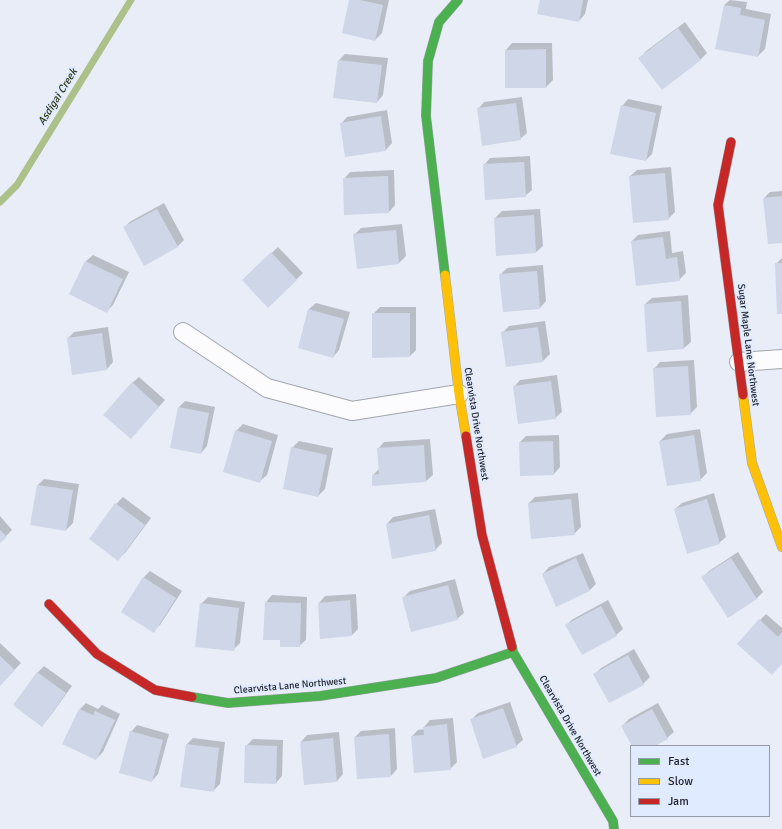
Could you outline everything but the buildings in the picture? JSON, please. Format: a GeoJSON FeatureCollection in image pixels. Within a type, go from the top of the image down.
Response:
{"type":"FeatureCollection","features":[{"type":"Feature","properties":{"kind":"street","name":"Clearvista Drive Northwest"},"geometry":{"type":"LineString","coordinates":[[458,0],[439,22],[428,61],[426,116],[459,394],[482,535],[513,652],[613,821],[614,829]]}},
{"type":"Feature","properties":{"kind":"street","name":"Sugar Maple Lane Northwest"},"geometry":{"type":"LineString","coordinates":[[731,142],[718,205],[740,362],[752,463],[782,547]]}},
{"type":"Feature","properties":{"kind":"street"},"geometry":{"type":"LineString","coordinates":[[183,332],[267,388],[352,412],[459,394]]}},
{"type":"Feature","properties":{"kind":"street"},"geometry":{"type":"LineString","coordinates":[[740,362],[782,359]]}},
{"type":"Feature","properties":{"kind":"street","name":"Clearvista Lane Northwest"},"geometry":{"type":"LineString","coordinates":[[49,604],[97,654],[155,690],[228,703],[320,696],[436,678],[513,652]]}},
{"type":"Feature","properties":{"kind":"waterway","name":"Asdigai Creek"},"geometry":{"type":"LineString","coordinates":[[0,202],[17,185],[131,0]]}},
{"type":"Feature","properties":{"kind":"traffic: fast"},"geometry":{"type":"LineString","coordinates":[[445,275],[426,116],[428,61],[439,22],[458,0]]}},
{"type":"Feature","properties":{"kind":"traffic: fast"},"geometry":{"type":"LineString","coordinates":[[512,647],[513,652],[613,821],[614,829]]}},
{"type":"Feature","properties":{"kind":"traffic: fast"},"geometry":{"type":"LineString","coordinates":[[192,697],[228,703],[320,696],[436,678],[513,652]]}},
{"type":"Feature","properties":{"kind":"traffic: slow"},"geometry":{"type":"LineString","coordinates":[[445,275],[459,394],[466,436]]}},
{"type":"Feature","properties":{"kind":"traffic: slow"},"geometry":{"type":"LineString","coordinates":[[743,395],[752,463],[782,547]]}},
{"type":"Feature","properties":{"kind":"traffic: jam"},"geometry":{"type":"LineString","coordinates":[[731,142],[718,205],[743,395]]}},
{"type":"Feature","properties":{"kind":"traffic: jam"},"geometry":{"type":"LineString","coordinates":[[466,436],[482,535],[512,647]]}},
{"type":"Feature","properties":{"kind":"traffic: jam"},"geometry":{"type":"LineString","coordinates":[[49,604],[97,654],[155,690],[192,697]]}}]}
